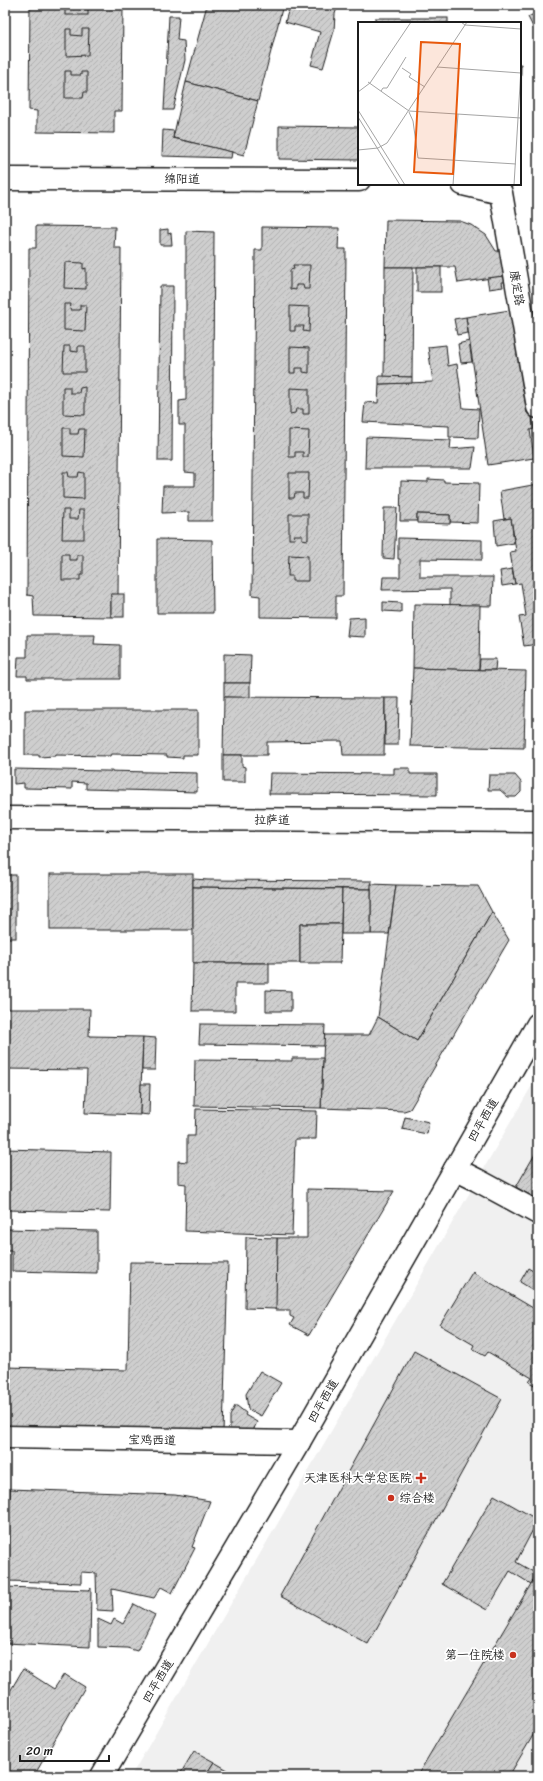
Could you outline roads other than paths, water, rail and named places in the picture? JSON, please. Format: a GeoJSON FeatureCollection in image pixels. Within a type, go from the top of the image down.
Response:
{"type":"FeatureCollection","features":[{"type":"Feature","properties":{"kind":"street","name":"绵阳道"},"geometry":{"type":"LineString","coordinates":[[5,179],[358,180]]}},
{"type":"Feature","properties":{"kind":"street","name":"康定路"},"geometry":{"type":"LineString","coordinates":[[467,185],[501,193],[538,407]]}},
{"type":"Feature","properties":{"kind":"street","name":"拉萨道"},"geometry":{"type":"LineString","coordinates":[[5,818],[538,821]]}},
{"type":"Feature","properties":{"kind":"street","name":"四平西道"},"geometry":{"type":"LineString","coordinates":[[102,1776],[299,1442],[538,1024]]}},
{"type":"Feature","properties":{"kind":"street"},"geometry":{"type":"LineString","coordinates":[[455,1169],[538,1213]]}},
{"type":"Feature","properties":{"kind":"street","name":"宝鸡西道"},"geometry":{"type":"LineString","coordinates":[[5,1437],[299,1442]]}},
{"type":"Feature","properties":{"kind":"place","name":"天津医科大学总医院"},"geometry":{"type":"Point","coordinates":[421,1478]}},
{"type":"Feature","properties":{"kind":"place","name":"综合楼"},"geometry":{"type":"Point","coordinates":[391,1498]}},
{"type":"Feature","properties":{"kind":"place","name":"第一住院楼"},"geometry":{"type":"Point","coordinates":[513,1655]}}]}
